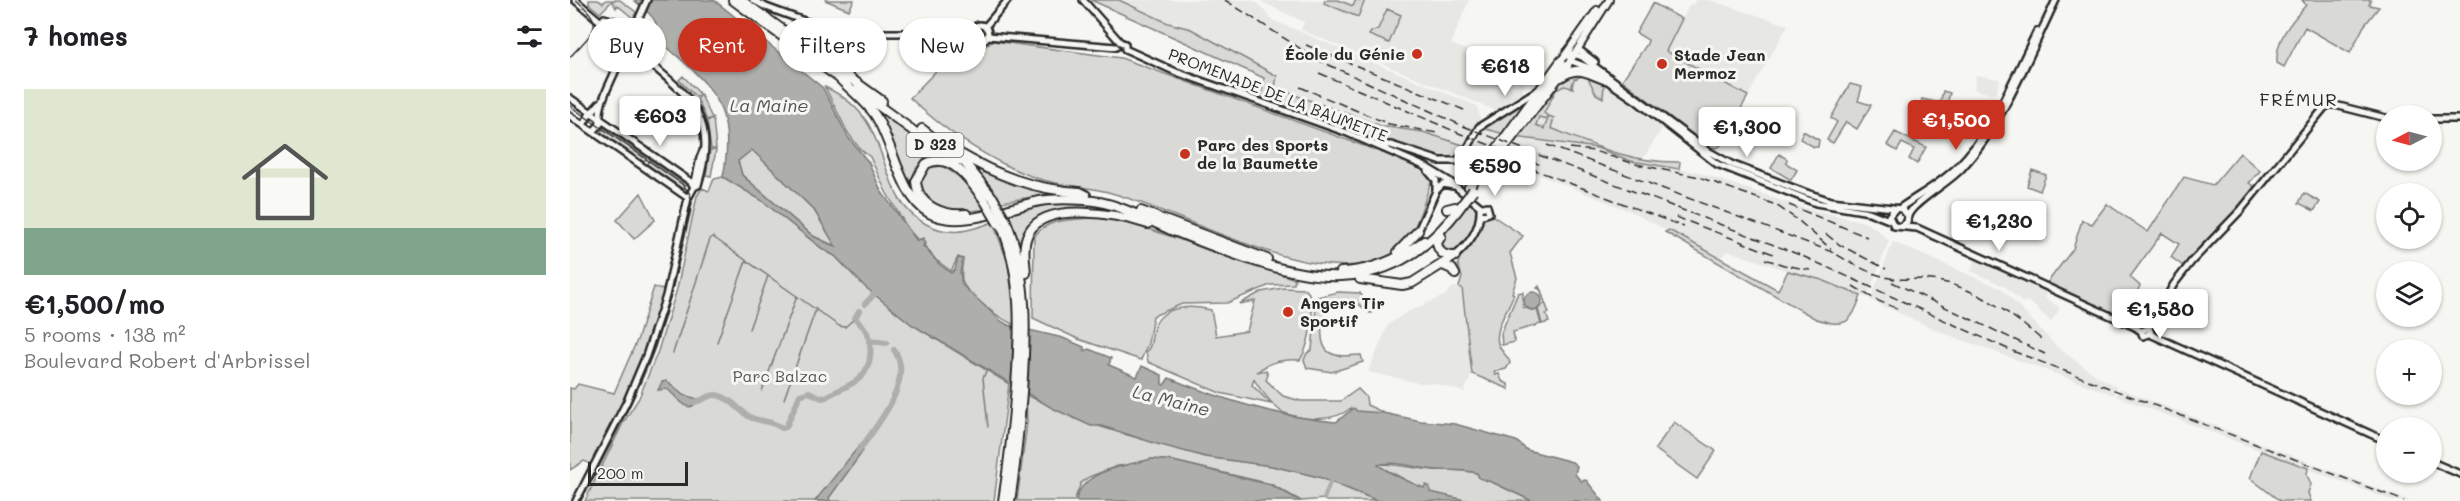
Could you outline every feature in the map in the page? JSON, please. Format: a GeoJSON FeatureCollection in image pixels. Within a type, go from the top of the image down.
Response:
{"type":"FeatureCollection","features":[{"type":"Feature","properties":{"kind":"highway"},"geometry":{"type":"LineString","coordinates":[[727,0],[747,12]]}},
{"type":"Feature","properties":{"kind":"highway","name":"D 323"},"geometry":{"type":"LineString","coordinates":[[733,0],[940,149],[967,173],[989,200]]}},
{"type":"Feature","properties":{"kind":"highway","name":"D 323"},"geometry":{"type":"LineString","coordinates":[[741,0],[756,4],[938,140],[965,163],[1001,222],[1022,272],[1017,407],[1010,501]]}},
{"type":"Feature","properties":{"kind":"highway"},"geometry":{"type":"LineString","coordinates":[[748,0],[756,4]]}},
{"type":"Feature","properties":{"kind":"highway"},"geometry":{"type":"LineString","coordinates":[[938,140],[1005,177],[1029,185],[1080,192],[1112,201],[1299,268],[1317,272],[1348,272],[1384,263],[1428,238],[1471,189],[1568,62]]}},
{"type":"Feature","properties":{"kind":"highway"},"geometry":{"type":"LineString","coordinates":[[1471,189],[1568,62]]}},
{"type":"Feature","properties":{"kind":"highway"},"geometry":{"type":"LineString","coordinates":[[1555,81],[1571,71],[1579,70],[1604,79]]}},
{"type":"Feature","properties":{"kind":"highway"},"geometry":{"type":"LineString","coordinates":[[837,76],[876,116],[907,186],[921,206],[932,215],[954,220],[1041,201],[1088,200],[1128,210],[1170,229]]}},
{"type":"Feature","properties":{"kind":"highway"},"geometry":{"type":"LineString","coordinates":[[989,200],[949,162],[931,161],[922,167],[917,176],[917,186],[924,200],[934,209],[948,214],[967,214],[1042,196],[1086,195]]}},
{"type":"Feature","properties":{"kind":"highway"},"geometry":{"type":"LineString","coordinates":[[1455,255],[1444,255],[1439,251],[1437,243],[1457,204]]}},
{"type":"Feature","properties":{"kind":"highway"},"geometry":{"type":"LineString","coordinates":[[1022,310],[1028,303],[1025,248],[1028,233],[1040,221],[1053,216],[1093,213],[1121,215],[1170,229],[1291,272],[1318,277],[1350,277],[1402,285],[1412,283],[1443,265],[1455,255]]}},
{"type":"Feature","properties":{"kind":"highway","name":"D 323"},"geometry":{"type":"LineString","coordinates":[[1001,222],[1014,265],[1022,310]]}},
{"type":"Feature","properties":{"kind":"highway"},"geometry":{"type":"LineString","coordinates":[[1350,277],[1377,271],[1402,260],[1426,246],[1443,230]]}},
{"type":"Feature","properties":{"kind":"highway"},"geometry":{"type":"LineString","coordinates":[[1384,263],[1404,248],[1418,231]]}},
{"type":"Feature","properties":{"kind":"highway"},"geometry":{"type":"LineString","coordinates":[[1443,265],[1452,268],[1455,274]]}},
{"type":"Feature","properties":{"kind":"highway","name":"D 323"},"geometry":{"type":"LineString","coordinates":[[1003,501],[1017,407]]}},
{"type":"Feature","properties":{"kind":"main road"},"geometry":{"type":"LineString","coordinates":[[1568,62],[1567,52],[1579,40],[1607,0]]}},
{"type":"Feature","properties":{"kind":"main road"},"geometry":{"type":"LineString","coordinates":[[1568,62],[1577,51],[1579,40]]}},
{"type":"Feature","properties":{"kind":"street"},"geometry":{"type":"LineString","coordinates":[[575,0],[596,18]]}},
{"type":"Feature","properties":{"kind":"street"},"geometry":{"type":"LineString","coordinates":[[639,18],[647,0]]}},
{"type":"Feature","properties":{"kind":"street"},"geometry":{"type":"LineString","coordinates":[[987,31],[1008,0]]}},
{"type":"Feature","properties":{"kind":"street"},"geometry":{"type":"LineString","coordinates":[[1083,0],[1118,45]]}},
{"type":"Feature","properties":{"kind":"street"},"geometry":{"type":"LineString","coordinates":[[1889,220],[1890,212],[1945,178],[1967,157],[1983,135],[2054,0]]}},
{"type":"Feature","properties":{"kind":"street"},"geometry":{"type":"LineString","coordinates":[[1902,226],[1912,207],[1960,170],[1986,137],[2021,73],[2054,0]]}},
{"type":"Feature","properties":{"kind":"street"},"geometry":{"type":"LineString","coordinates":[[756,4],[823,29],[845,34],[899,34]]}},
{"type":"Feature","properties":{"kind":"street","name":"PROMENADE DE LA BAUMETTE"},"geometry":{"type":"LineString","coordinates":[[986,34],[987,31],[1003,36],[1118,45],[1119,52],[1125,49],[1176,72],[1345,132],[1383,148],[1422,166],[1440,181]]}},
{"type":"Feature","properties":{"kind":"street"},"geometry":{"type":"LineString","coordinates":[[1567,52],[1577,51],[1708,151],[1731,164],[1815,196],[1840,202],[1898,208],[1905,211],[1917,228]]}},
{"type":"Feature","properties":{"kind":"street"},"geometry":{"type":"LineString","coordinates":[[1383,148],[1391,145],[1440,161],[1458,161],[1464,155],[1479,127],[1534,93],[1544,80],[1568,62],[1587,67],[1645,107],[1717,164],[1816,203],[1869,212],[1889,220],[1894,226],[1917,228],[2141,331],[2149,331],[2376,436]]}},
{"type":"Feature","properties":{"kind":"street"},"geometry":{"type":"LineString","coordinates":[[593,132],[600,124],[603,99],[615,72]]}},
{"type":"Feature","properties":{"kind":"street"},"geometry":{"type":"LineString","coordinates":[[576,501],[627,400],[649,348],[666,296],[688,198],[694,187],[698,185],[700,178],[705,143],[700,118],[692,101],[661,72]]}},
{"type":"Feature","properties":{"kind":"street"},"geometry":{"type":"LineString","coordinates":[[570,98],[691,182],[694,187]]}},
{"type":"Feature","properties":{"kind":"street"},"geometry":{"type":"LineString","coordinates":[[583,126],[603,99]]}},
{"type":"Feature","properties":{"kind":"street"},"geometry":{"type":"LineString","coordinates":[[2149,331],[2174,284],[2192,261],[2241,211],[2297,145],[2313,121],[2331,104],[2351,111],[2376,115]]}},
{"type":"Feature","properties":{"kind":"street"},"geometry":{"type":"LineString","coordinates":[[570,116],[688,198]]}},
{"type":"Feature","properties":{"kind":"street"},"geometry":{"type":"LineString","coordinates":[[2442,119],[2460,119]]}},
{"type":"Feature","properties":{"kind":"street"},"geometry":{"type":"LineString","coordinates":[[1418,231],[1440,181],[1453,186],[1481,207],[1487,206],[1490,210],[1488,215],[1482,215],[1472,238],[1455,255]]}},
{"type":"Feature","properties":{"kind":"street"},"geometry":{"type":"LineString","coordinates":[[2442,466],[2460,474]]}},
{"type":"Feature","properties":{"kind":"shaded area"},"geometry":{"type":"Polygon","coordinates":[[[1119,0],[1251,0],[1259,4],[1272,20],[1477,106],[1482,128],[1501,133],[1488,154],[1441,137],[1381,126],[1275,88],[1277,76],[1191,29],[1168,23],[1119,0]]]}},
{"type":"Feature","properties":{"kind":"shaded area","name":"École du Génie"},"geometry":{"type":"Polygon","coordinates":[[[1469,0],[1451,44],[1497,62],[1493,70],[1526,84],[1522,90],[1527,95],[1499,112],[1301,30],[1304,22],[1260,1],[1469,0]]]}},
{"type":"Feature","properties":{"kind":"shaded area"},"geometry":{"type":"Polygon","coordinates":[[[1696,0],[1709,0],[1788,25],[1748,96],[1666,51],[1690,4],[1692,5],[1696,0]]]}},
{"type":"Feature","properties":{"kind":"shaded area"},"geometry":{"type":"Polygon","coordinates":[[[1581,72],[1633,102],[1663,127],[1642,160],[1606,152],[1631,161],[1697,172],[1798,206],[1864,222],[1875,228],[1889,241],[1867,298],[1823,280],[1729,251],[1719,258],[1630,211],[1502,160],[1517,137],[1596,148],[1525,131],[1561,81],[1581,72]]]}},
{"type":"Feature","properties":{"kind":"shaded area"},"geometry":{"type":"Polygon","coordinates":[[[1976,75],[2000,79],[1996,94],[1974,90],[1976,75]]]}},
{"type":"Feature","properties":{"kind":"shaded area"},"geometry":{"type":"Polygon","coordinates":[[[1893,242],[2002,289],[2058,348],[2097,376],[2117,387],[2114,395],[1946,334],[1870,300],[1893,242]]]}},
{"type":"Feature","properties":{"kind":"shaded area"},"geometry":{"type":"Polygon","coordinates":[[[1975,260],[2047,292],[2045,298],[2060,308],[2051,322],[2031,303],[2026,301],[2023,303],[2004,286],[1971,271],[1975,260]]]}},
{"type":"Feature","properties":{"kind":"shaded area"},"geometry":{"type":"Polygon","coordinates":[[[1453,287],[1462,288],[1472,374],[1464,392],[1433,383],[1419,383],[1368,372],[1388,325],[1407,312],[1444,296],[1453,287]]]}},
{"type":"Feature","properties":{"kind":"shaded area"},"geometry":{"type":"Polygon","coordinates":[[[2119,388],[2410,501],[2393,501],[2116,396],[2119,388]]]}},
{"type":"Feature","properties":{"kind":"green space"},"geometry":{"type":"Polygon","coordinates":[[[589,0],[598,0],[603,3],[606,0],[620,0],[636,12],[633,18],[617,5],[616,8],[612,1],[600,13],[589,4],[589,0]]]}},
{"type":"Feature","properties":{"kind":"green space"},"geometry":{"type":"Polygon","coordinates":[[[825,0],[854,0],[849,10],[825,0]]]}},
{"type":"Feature","properties":{"kind":"green space"},"geometry":{"type":"Polygon","coordinates":[[[1091,0],[1119,0],[1168,23],[1191,29],[1277,76],[1275,88],[1381,126],[1423,132],[1463,145],[1454,160],[1436,158],[1385,143],[1261,98],[1264,78],[1091,0]]]}},
{"type":"Feature","properties":{"kind":"green space"},"geometry":{"type":"Polygon","coordinates":[[[1325,0],[1338,0],[1353,6],[1356,0],[1365,0],[1358,17],[1324,3],[1325,0]]]}},
{"type":"Feature","properties":{"kind":"green space"},"geometry":{"type":"Polygon","coordinates":[[[2302,0],[2371,0],[2369,5],[2379,7],[2364,26],[2350,53],[2305,27],[2284,67],[2277,63],[2281,39],[2306,5],[2302,0]]]}},
{"type":"Feature","properties":{"kind":"green space","name":"Stade Jean Mermoz"},"geometry":{"type":"Polygon","coordinates":[[[1653,3],[1682,19],[1666,51],[1748,96],[1721,145],[1717,148],[1709,147],[1622,80],[1647,44],[1648,40],[1636,33],[1653,3]]]}},
{"type":"Feature","properties":{"kind":"green space"},"geometry":{"type":"Polygon","coordinates":[[[1387,9],[1401,15],[1389,43],[1369,35],[1378,29],[1387,9]]]}},
{"type":"Feature","properties":{"kind":"green space","name":"Parc des Sports de la Baumette"},"geometry":{"type":"Polygon","coordinates":[[[993,41],[1121,58],[1397,158],[1423,170],[1431,182],[1418,220],[1406,241],[1387,257],[1373,262],[1344,266],[1311,263],[1240,242],[1137,201],[1090,188],[1054,183],[1020,172],[969,144],[910,98],[935,72],[986,72],[986,46],[993,41]]]}},
{"type":"Feature","properties":{"kind":"green space"},"geometry":{"type":"Polygon","coordinates":[[[1570,74],[1585,74],[1604,85],[1603,98],[1596,94],[1588,78],[1583,76],[1574,79],[1573,88],[1564,86],[1556,90],[1544,113],[1547,115],[1546,119],[1539,117],[1536,125],[1544,129],[1549,116],[1554,118],[1551,128],[1567,135],[1598,147],[1645,160],[1680,162],[1679,169],[1631,161],[1597,148],[1515,137],[1561,81],[1570,74]]]}},
{"type":"Feature","properties":{"kind":"green space"},"geometry":{"type":"Polygon","coordinates":[[[683,76],[700,94],[696,97],[679,80],[683,76]]]}},
{"type":"Feature","properties":{"kind":"green space"},"geometry":{"type":"Polygon","coordinates":[[[1850,84],[1862,87],[1858,101],[1871,105],[1857,129],[1846,122],[1833,143],[1827,140],[1837,122],[1831,118],[1850,84]]]}},
{"type":"Feature","properties":{"kind":"green space"},"geometry":{"type":"Polygon","coordinates":[[[825,87],[849,102],[867,122],[896,192],[913,215],[935,228],[952,231],[967,230],[993,222],[1008,263],[1016,325],[986,307],[966,288],[962,277],[963,259],[958,257],[951,271],[936,260],[924,245],[926,243],[923,238],[918,240],[908,229],[886,192],[870,157],[860,149],[848,133],[825,87]]]}},
{"type":"Feature","properties":{"kind":"green space"},"geometry":{"type":"Polygon","coordinates":[[[1943,91],[1950,93],[1943,118],[1923,107],[1919,111],[1922,99],[1940,103],[1943,91]]]}},
{"type":"Feature","properties":{"kind":"green space"},"geometry":{"type":"Polygon","coordinates":[[[701,95],[712,118],[707,120],[697,99],[701,95]]]}},
{"type":"Feature","properties":{"kind":"green space"},"geometry":{"type":"Polygon","coordinates":[[[1529,98],[1504,134],[1482,128],[1529,98]]]}},
{"type":"Feature","properties":{"kind":"green space"},"geometry":{"type":"Polygon","coordinates":[[[872,106],[949,161],[927,162],[917,167],[912,179],[912,189],[892,142],[872,106]]]}},
{"type":"Feature","properties":{"kind":"green space"},"geometry":{"type":"Polygon","coordinates":[[[713,119],[716,149],[711,149],[707,121],[713,119]]]}},
{"type":"Feature","properties":{"kind":"green space"},"geometry":{"type":"Polygon","coordinates":[[[604,128],[647,158],[644,162],[601,132],[604,128]]]}},
{"type":"Feature","properties":{"kind":"green space"},"geometry":{"type":"Polygon","coordinates":[[[1803,131],[1819,140],[1818,147],[1800,139],[1803,131]]]}},
{"type":"Feature","properties":{"kind":"green space"},"geometry":{"type":"Polygon","coordinates":[[[1895,132],[1926,147],[1917,164],[1909,159],[1914,149],[1902,143],[1897,151],[1887,145],[1895,132]]]}},
{"type":"Feature","properties":{"kind":"green space"},"geometry":{"type":"Polygon","coordinates":[[[752,149],[814,210],[837,247],[813,236],[742,175],[738,161],[752,149]]]}},
{"type":"Feature","properties":{"kind":"green space"},"geometry":{"type":"Polygon","coordinates":[[[710,150],[716,150],[711,176],[706,175],[710,150]]]}},
{"type":"Feature","properties":{"kind":"green space"},"geometry":{"type":"Polygon","coordinates":[[[2240,153],[2260,171],[2249,183],[2256,188],[2183,266],[2171,257],[2179,244],[2162,233],[2130,277],[2140,286],[2122,318],[2047,283],[2073,249],[2082,220],[2092,224],[2107,204],[2148,232],[2184,177],[2213,185],[2240,153]]]}},
{"type":"Feature","properties":{"kind":"green space"},"geometry":{"type":"Polygon","coordinates":[[[1779,154],[1787,159],[1786,163],[1797,170],[1791,180],[1771,168],[1779,154]]]}},
{"type":"Feature","properties":{"kind":"green space"},"geometry":{"type":"Polygon","coordinates":[[[650,160],[686,185],[683,189],[647,164],[650,160]]]}},
{"type":"Feature","properties":{"kind":"green space"},"geometry":{"type":"Polygon","coordinates":[[[969,161],[1011,182],[1055,193],[1002,202],[969,161]]]}},
{"type":"Feature","properties":{"kind":"green space"},"geometry":{"type":"Polygon","coordinates":[[[942,166],[968,184],[986,209],[951,211],[931,204],[924,197],[921,187],[922,173],[929,168],[942,166]]]}},
{"type":"Feature","properties":{"kind":"green space"},"geometry":{"type":"Polygon","coordinates":[[[2032,170],[2046,175],[2040,191],[2027,186],[2032,170]]]}},
{"type":"Feature","properties":{"kind":"green space","name":"Parc Balzac"},"geometry":{"type":"Polygon","coordinates":[[[723,177],[761,200],[824,250],[835,256],[857,279],[911,324],[1009,384],[994,501],[585,501],[623,423],[639,398],[658,351],[677,289],[697,196],[702,188],[709,191],[714,179],[723,177]]]}},
{"type":"Feature","properties":{"kind":"green space"},"geometry":{"type":"Polygon","coordinates":[[[641,193],[655,220],[634,239],[617,220],[641,193]]]}},
{"type":"Feature","properties":{"kind":"green space"},"geometry":{"type":"Polygon","coordinates":[[[2304,193],[2320,202],[2314,211],[2299,203],[2304,193]]]}},
{"type":"Feature","properties":{"kind":"green space"},"geometry":{"type":"Polygon","coordinates":[[[1470,202],[1478,213],[1472,233],[1458,251],[1443,252],[1439,247],[1440,240],[1470,202]]]}},
{"type":"Feature","properties":{"kind":"green space"},"geometry":{"type":"Polygon","coordinates":[[[1064,203],[1096,206],[1124,213],[1106,211],[1036,219],[1028,227],[1021,250],[1008,214],[1042,205],[1064,203]]]}},
{"type":"Feature","properties":{"kind":"green space"},"geometry":{"type":"Polygon","coordinates":[[[688,210],[691,211],[673,285],[651,358],[629,409],[587,491],[583,488],[626,407],[672,279],[688,210]]]}},
{"type":"Feature","properties":{"kind":"green space"},"geometry":{"type":"Polygon","coordinates":[[[1493,216],[1523,236],[1510,253],[1517,278],[1512,293],[1514,294],[1497,337],[1499,346],[1510,363],[1506,369],[1494,372],[1508,384],[1509,389],[1472,374],[1462,288],[1459,287],[1462,277],[1458,265],[1459,259],[1477,236],[1484,219],[1493,216]]]}},
{"type":"Feature","properties":{"kind":"green space"},"geometry":{"type":"Polygon","coordinates":[[[1092,218],[1112,219],[1140,226],[1295,279],[1294,284],[1270,285],[1227,303],[1182,304],[1153,316],[1148,343],[1141,360],[1078,339],[1033,318],[1034,237],[1045,226],[1052,223],[1092,218]]]}},
{"type":"Feature","properties":{"kind":"green space"},"geometry":{"type":"Polygon","coordinates":[[[1669,230],[1778,290],[1788,271],[1822,280],[1861,296],[1854,313],[1846,321],[1835,323],[1816,319],[1665,232],[1669,230]]]}},
{"type":"Feature","properties":{"kind":"green space"},"geometry":{"type":"Polygon","coordinates":[[[654,287],[666,291],[643,358],[624,401],[591,464],[584,461],[570,470],[570,388],[574,389],[578,384],[614,393],[638,338],[654,287]]]}},
{"type":"Feature","properties":{"kind":"green space"},"geometry":{"type":"Polygon","coordinates":[[[1283,288],[1305,289],[1309,293],[1310,300],[1313,301],[1310,332],[1304,354],[1300,360],[1277,362],[1257,372],[1266,370],[1268,375],[1266,380],[1283,396],[1301,401],[1341,401],[1358,389],[1366,397],[1367,405],[1382,412],[1382,419],[1353,412],[1351,408],[1344,413],[1327,418],[1290,415],[1275,406],[1254,379],[1252,385],[1271,404],[1220,393],[1148,362],[1146,352],[1150,346],[1155,325],[1159,318],[1172,310],[1188,307],[1211,310],[1216,336],[1247,331],[1255,301],[1239,304],[1261,292],[1283,288]]]}},
{"type":"Feature","properties":{"kind":"green space"},"geometry":{"type":"Polygon","coordinates":[[[1338,292],[1360,293],[1373,311],[1370,313],[1353,300],[1324,303],[1327,320],[1322,324],[1323,343],[1330,353],[1343,356],[1361,355],[1363,362],[1332,372],[1307,368],[1304,360],[1307,353],[1312,350],[1317,297],[1338,292]]]}},
{"type":"Feature","properties":{"kind":"green space"},"geometry":{"type":"Polygon","coordinates":[[[1523,292],[1523,307],[1537,310],[1541,324],[1513,332],[1515,342],[1502,345],[1501,333],[1518,293],[1523,292]]]}},
{"type":"Feature","properties":{"kind":"green space"},"geometry":{"type":"Polygon","coordinates":[[[1544,298],[1549,313],[1546,314],[1549,322],[1542,324],[1538,309],[1545,303],[1544,298]]]}},
{"type":"Feature","properties":{"kind":"green space"},"geometry":{"type":"Polygon","coordinates":[[[1026,395],[1095,425],[1124,434],[1206,457],[1272,466],[1319,477],[1378,501],[1326,501],[1324,499],[1301,501],[1271,484],[1173,461],[1152,459],[1132,465],[1117,466],[1089,477],[1081,483],[1074,501],[1017,501],[1027,423],[1026,395]]]}},
{"type":"Feature","properties":{"kind":"green space"},"geometry":{"type":"Polygon","coordinates":[[[1674,422],[1716,451],[1697,479],[1655,449],[1674,422]]]}},
{"type":"Feature","properties":{"kind":"green space"},"geometry":{"type":"Polygon","coordinates":[[[2261,451],[2308,468],[2307,475],[2311,484],[2308,493],[2311,501],[2280,501],[2250,478],[2261,451]]]}},
{"type":"Feature","properties":{"kind":"green space"},"geometry":{"type":"Polygon","coordinates":[[[1377,465],[1477,473],[1479,478],[1532,501],[1469,501],[1429,492],[1377,465]]]}},
{"type":"Feature","properties":{"kind":"water","name":"La Maine"},"geometry":{"type":"Polygon","coordinates":[[[634,0],[714,0],[736,18],[678,18],[678,57],[666,46],[666,18],[653,18],[634,0]]]}},
{"type":"Feature","properties":{"kind":"water","name":"La Maine"},"geometry":{"type":"Polygon","coordinates":[[[767,43],[779,52],[779,72],[803,72],[823,88],[848,137],[869,163],[881,191],[917,241],[922,239],[923,246],[939,264],[951,273],[955,269],[958,258],[963,259],[960,272],[962,285],[1008,325],[1063,338],[1084,347],[1084,351],[1089,349],[1111,358],[1109,365],[1137,377],[1142,366],[1162,375],[1164,385],[1169,378],[1272,412],[1336,422],[1354,408],[1357,411],[1455,424],[1516,441],[1527,450],[1572,462],[1577,466],[1575,474],[1581,481],[1586,480],[1603,501],[1532,501],[1479,478],[1477,473],[1432,470],[1385,463],[1378,465],[1424,488],[1426,485],[1429,486],[1430,492],[1469,501],[1378,501],[1319,477],[1272,466],[1206,457],[1102,426],[1091,426],[1052,408],[911,324],[865,287],[835,256],[824,250],[761,200],[723,177],[727,151],[726,130],[722,112],[703,81],[695,72],[767,72],[767,43]],[[752,150],[738,161],[742,175],[813,236],[836,247],[814,210],[752,150]]]}},
{"type":"Feature","properties":{"kind":"water"},"geometry":{"type":"Polygon","coordinates":[[[1533,292],[1539,295],[1542,301],[1539,307],[1533,310],[1527,307],[1524,301],[1527,295],[1533,292]]]}},
{"type":"Feature","properties":{"kind":"water"},"geometry":{"type":"Polygon","coordinates":[[[667,381],[683,395],[698,399],[695,405],[691,407],[683,404],[667,389],[658,390],[662,382],[667,381]]]}},
{"type":"Feature","properties":{"kind":"water"},"geometry":{"type":"Polygon","coordinates":[[[859,446],[863,450],[829,498],[830,501],[815,501],[859,446]]]}},
{"type":"Feature","properties":{"kind":"water"},"geometry":{"type":"Polygon","coordinates":[[[1152,459],[1173,461],[1271,485],[1301,501],[1076,501],[1086,482],[1096,476],[1118,467],[1152,459]]]}},
{"type":"Feature","properties":{"kind":"waterway"},"geometry":{"type":"LineString","coordinates":[[673,353],[710,239],[713,237],[839,326],[845,327],[855,318]]}},
{"type":"Feature","properties":{"kind":"waterway"},"geometry":{"type":"LineString","coordinates":[[717,342],[746,261]]}},
{"type":"Feature","properties":{"kind":"waterway"},"geometry":{"type":"LineString","coordinates":[[749,329],[768,276]]}},
{"type":"Feature","properties":{"kind":"waterway"},"geometry":{"type":"LineString","coordinates":[[865,304],[879,289]]}},
{"type":"Feature","properties":{"kind":"waterway"},"geometry":{"type":"LineString","coordinates":[[762,391],[797,296]]}},
{"type":"Feature","properties":{"kind":"waterway"},"geometry":{"type":"LineString","coordinates":[[784,399],[816,309]]}},
{"type":"Feature","properties":{"kind":"waterway"},"geometry":{"type":"LineString","coordinates":[[689,402],[696,402],[712,395],[722,396],[752,418],[782,428],[786,427],[800,395],[809,392],[822,398],[826,397],[853,383],[864,373],[869,361],[870,347],[865,329],[855,318],[859,311]]}},
{"type":"Feature","properties":{"kind":"waterway"},"geometry":{"type":"LineString","coordinates":[[869,341],[887,343]]}},
{"type":"Feature","properties":{"kind":"waterway"},"geometry":{"type":"LineString","coordinates":[[858,452],[883,417],[897,389],[900,375],[899,362],[894,350]]}},
{"type":"Feature","properties":{"kind":"waterway"},"geometry":{"type":"LineString","coordinates":[[987,369],[983,378],[988,427]]}},
{"type":"Feature","properties":{"kind":"waterway"},"geometry":{"type":"LineString","coordinates":[[1324,499],[1332,477]]}},
{"type":"Feature","properties":{"kind":"tram line"},"geometry":{"type":"LineString","coordinates":[[570,57],[594,28],[592,16],[576,0]]}},
{"type":"Feature","properties":{"kind":"tram line"},"geometry":{"type":"LineString","coordinates":[[570,106],[682,184],[690,194],[692,203],[671,294],[654,349],[634,396],[586,491],[578,501]]}},
{"type":"Feature","properties":{"kind":"railway"},"geometry":{"type":"LineString","coordinates":[[1225,0],[1318,60],[1463,126],[1800,255],[2010,350],[2404,501]]}},
{"type":"Feature","properties":{"kind":"railway"},"geometry":{"type":"LineString","coordinates":[[1306,45],[1464,110]]}},
{"type":"Feature","properties":{"kind":"railway"},"geometry":{"type":"LineString","coordinates":[[1319,73],[1461,134],[1541,165]]}},
{"type":"Feature","properties":{"kind":"railway"},"geometry":{"type":"LineString","coordinates":[[1300,87],[1389,124],[1437,133]]}},
{"type":"Feature","properties":{"kind":"railway"},"geometry":{"type":"LineString","coordinates":[[1547,145],[1832,252],[1879,275],[1896,279],[1933,280],[1967,290],[1994,304],[2042,340]]}},
{"type":"Feature","properties":{"kind":"railway"},"geometry":{"type":"LineString","coordinates":[[1570,148],[1594,151],[1635,164],[1699,177],[1776,205],[1799,221],[1831,249]]}},
{"type":"Feature","properties":{"kind":"railway"},"geometry":{"type":"LineString","coordinates":[[1530,168],[1684,227]]}},
{"type":"Feature","properties":{"kind":"railway"},"geometry":{"type":"LineString","coordinates":[[1789,205],[1867,237]]}},
{"type":"Feature","properties":{"kind":"railway"},"geometry":{"type":"LineString","coordinates":[[1676,217],[1776,255]]}},
{"type":"Feature","properties":{"kind":"railway"},"geometry":{"type":"LineString","coordinates":[[1826,234],[1840,245],[1886,269]]}},
{"type":"Feature","properties":{"kind":"railway"},"geometry":{"type":"LineString","coordinates":[[1765,259],[1810,270]]}},
{"type":"Feature","properties":{"kind":"railway"},"geometry":{"type":"LineString","coordinates":[[1892,282],[2045,354]]}},
{"type":"Feature","properties":{"kind":"railway"},"geometry":{"type":"LineString","coordinates":[[1853,286],[1876,300],[1901,310]]}},
{"type":"Feature","properties":{"kind":"place","name":"École du Génie"},"geometry":{"type":"Point","coordinates":[1417,54]}},
{"type":"Feature","properties":{"kind":"place","name":"Stade Jean Mermoz"},"geometry":{"type":"Point","coordinates":[1662,64]}},
{"type":"Feature","properties":{"kind":"place","name":"Parc des Sports de la Baumette"},"geometry":{"type":"Point","coordinates":[1185,154]}},
{"type":"Feature","properties":{"kind":"place","name":"Angers Tir Sportif"},"geometry":{"type":"Point","coordinates":[1288,312]}},
{"type":"Feature","properties":{"kind":"district","name":"FRÉMUR"},"geometry":{"type":"Point","coordinates":[2299,100]}}]}
